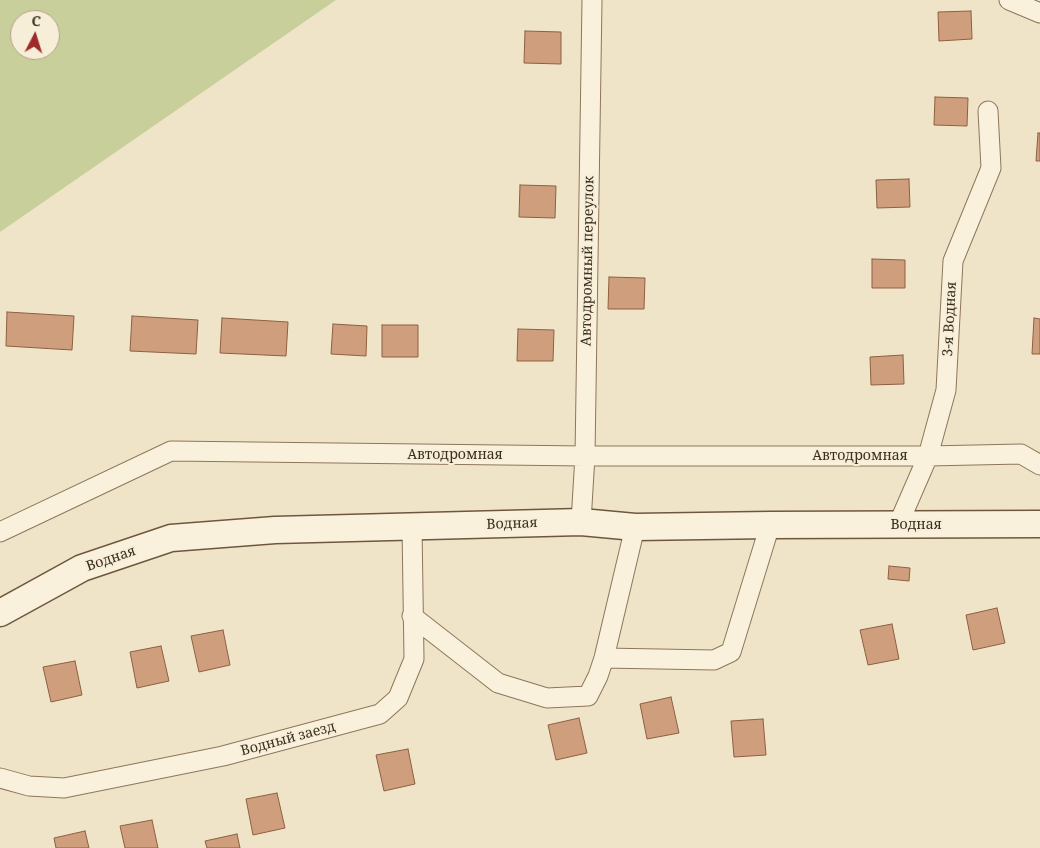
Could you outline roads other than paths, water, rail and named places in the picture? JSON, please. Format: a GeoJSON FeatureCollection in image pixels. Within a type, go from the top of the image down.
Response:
{"type":"FeatureCollection","features":[{"type":"Feature","properties":{"kind":"street","name":"Автодромный переулок"},"geometry":{"type":"LineString","coordinates":[[581,522],[585,456],[592,0]]}},
{"type":"Feature","properties":{"kind":"street"},"geometry":{"type":"LineString","coordinates":[[1009,0],[1040,13]]}},
{"type":"Feature","properties":{"kind":"street","name":"3-я Водная"},"geometry":{"type":"LineString","coordinates":[[898,525],[928,456],[946,390],[954,260],[991,168],[988,111]]}},
{"type":"Feature","properties":{"kind":"street","name":"Автодромная"},"geometry":{"type":"LineString","coordinates":[[0,532],[171,451],[585,456],[928,456],[1021,454],[1040,465]]}},
{"type":"Feature","properties":{"kind":"street","name":"Водная"},"geometry":{"type":"LineString","coordinates":[[0,613],[82,568],[171,538],[275,530],[581,522],[635,527],[1040,524]]}},
{"type":"Feature","properties":{"kind":"street"},"geometry":{"type":"LineString","coordinates":[[604,658],[714,660],[731,652],[770,525]]}},
{"type":"Feature","properties":{"kind":"street","name":"Водный заезд"},"geometry":{"type":"LineString","coordinates":[[0,778],[29,786],[64,788],[223,756],[380,714],[398,698],[414,659],[412,526]]}},
{"type":"Feature","properties":{"kind":"street"},"geometry":{"type":"LineString","coordinates":[[412,616],[498,683],[547,698],[588,696],[604,658],[635,527]]}}]}
